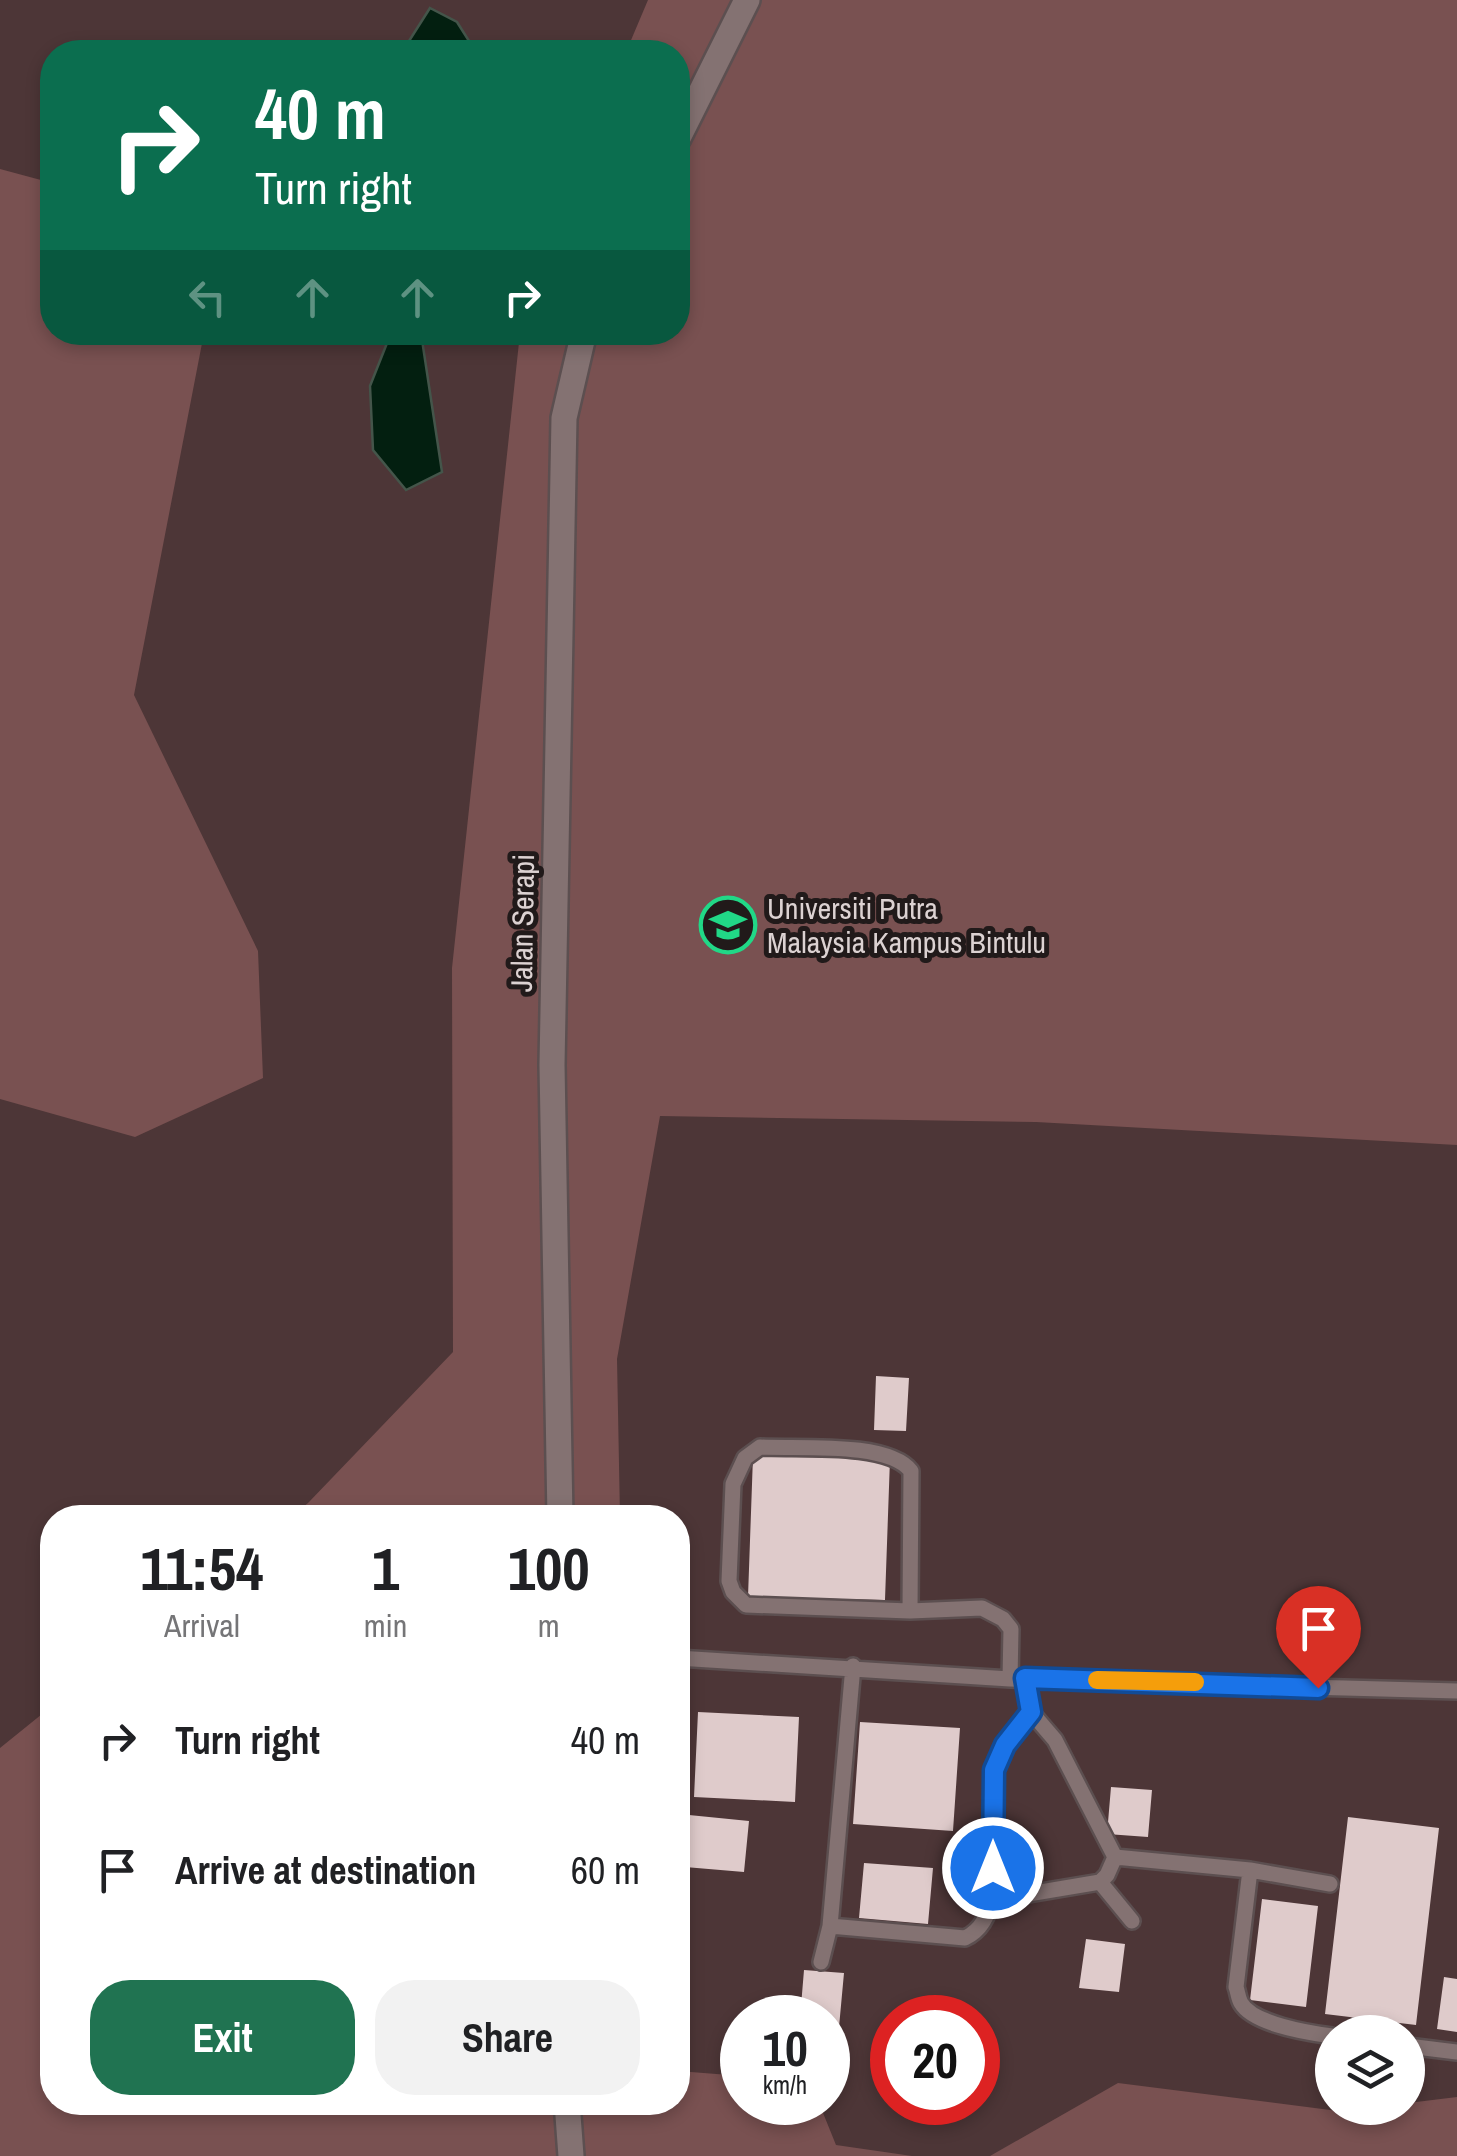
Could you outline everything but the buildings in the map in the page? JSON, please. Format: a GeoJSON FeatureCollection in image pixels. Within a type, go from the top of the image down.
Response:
{"type":"FeatureCollection","features":[{"type":"Feature","properties":{"kind":"street"},"geometry":{"type":"LineString","coordinates":[[690,114],[747,0]]}},
{"type":"Feature","properties":{"kind":"street","name":"Jalan Serapi"},"geometry":{"type":"LineString","coordinates":[[560,1505],[552,1065],[564,418],[581,345]]}},
{"type":"Feature","properties":{"kind":"street"},"geometry":{"type":"LineString","coordinates":[[568,2115],[571,2156]]}},
{"type":"Feature","properties":{"kind":"lane"},"geometry":{"type":"LineString","coordinates":[[910,1610],[911,1471],[903,1461],[877,1452],[760,1447],[745,1458],[734,1484],[728,1562],[733,1592],[746,1605],[910,1610],[982,1608],[1003,1619],[1012,1629],[1017,1678],[1031,1712],[1055,1740],[1114,1857],[1108,1875],[1100,1882],[993,1900]]}},
{"type":"Feature","properties":{"kind":"lane"},"geometry":{"type":"LineString","coordinates":[[690,1659],[1017,1678],[1457,1691]]}},
{"type":"Feature","properties":{"kind":"lane"},"geometry":{"type":"LineString","coordinates":[[820,1962],[830,1926],[854,1666]]}},
{"type":"Feature","properties":{"kind":"lane"},"geometry":{"type":"LineString","coordinates":[[830,1926],[966,1938],[978,1932],[993,1900],[994,1770],[1005,1745],[1031,1712]]}},
{"type":"Feature","properties":{"kind":"lane"},"geometry":{"type":"LineString","coordinates":[[1114,1857],[1250,1870],[1330,1884]]}},
{"type":"Feature","properties":{"kind":"lane"},"geometry":{"type":"LineString","coordinates":[[1250,1870],[1236,1986],[1242,2004],[1255,2016],[1315,2034]]}},
{"type":"Feature","properties":{"kind":"lane"},"geometry":{"type":"LineString","coordinates":[[1100,1882],[1132,1921]]}},
{"type":"Feature","properties":{"kind":"lane"},"geometry":{"type":"LineString","coordinates":[[1425,2048],[1457,2052]]}},
{"type":"Feature","properties":{"kind":"shaded area","name":"Universiti Putra Malaysia Kampus Bintulu"},"geometry":{"type":"Polygon","coordinates":[[[0,0],[1457,0],[1457,2156],[0,2156],[0,0]]]}},
{"type":"Feature","properties":{"kind":"shaded area"},"geometry":{"type":"Polygon","coordinates":[[[648,0],[1457,0],[1457,1145],[1036,1122],[660,1116],[617,1359],[620,1505],[306,1505],[453,1352],[452,968],[519,345],[690,345],[690,40],[631,40],[648,0]]]}},
{"type":"Feature","properties":{"kind":"shaded area"},"geometry":{"type":"Polygon","coordinates":[[[430,8],[457,22],[468,40],[410,40],[430,8]]]}},
{"type":"Feature","properties":{"kind":"shaded area"},"geometry":{"type":"Polygon","coordinates":[[[0,169],[40,180],[40,345],[202,345],[134,695],[258,951],[263,1078],[135,1137],[0,1099],[0,169]]]}},
{"type":"Feature","properties":{"kind":"shaded area"},"geometry":{"type":"Polygon","coordinates":[[[386,345],[423,345],[442,472],[406,490],[373,450],[370,386],[386,345]]]}},
{"type":"Feature","properties":{"kind":"shaded area"},"geometry":{"type":"Polygon","coordinates":[[[40,1716],[40,2115],[690,2115],[690,2072],[720,2074],[720,2125],[828,2125],[836,2145],[912,2156],[0,2156],[0,1748],[40,1716]]]}},
{"type":"Feature","properties":{"kind":"shaded area"},"geometry":{"type":"Polygon","coordinates":[[[1118,2083],[1315,2108],[1315,2125],[1425,2125],[1425,2101],[1457,2097],[1457,2156],[990,2156],[1118,2083]]]}},
{"type":"Feature","properties":{"kind":"slow traffic"},"geometry":{"type":"LineString","coordinates":[[1097,1680],[1195,1682]]}},
{"type":"Feature","properties":{"kind":"place","name":"Universiti Putra Malaysia Kampus Bintulu"},"geometry":{"type":"Point","coordinates":[728,925]}},
{"type":"Feature","properties":{"kind":"route"},"geometry":{"type":"LineString","coordinates":[[993,1868],[994,1770],[1005,1745],[1031,1712],[1025,1678],[1318,1688]]}}]}
